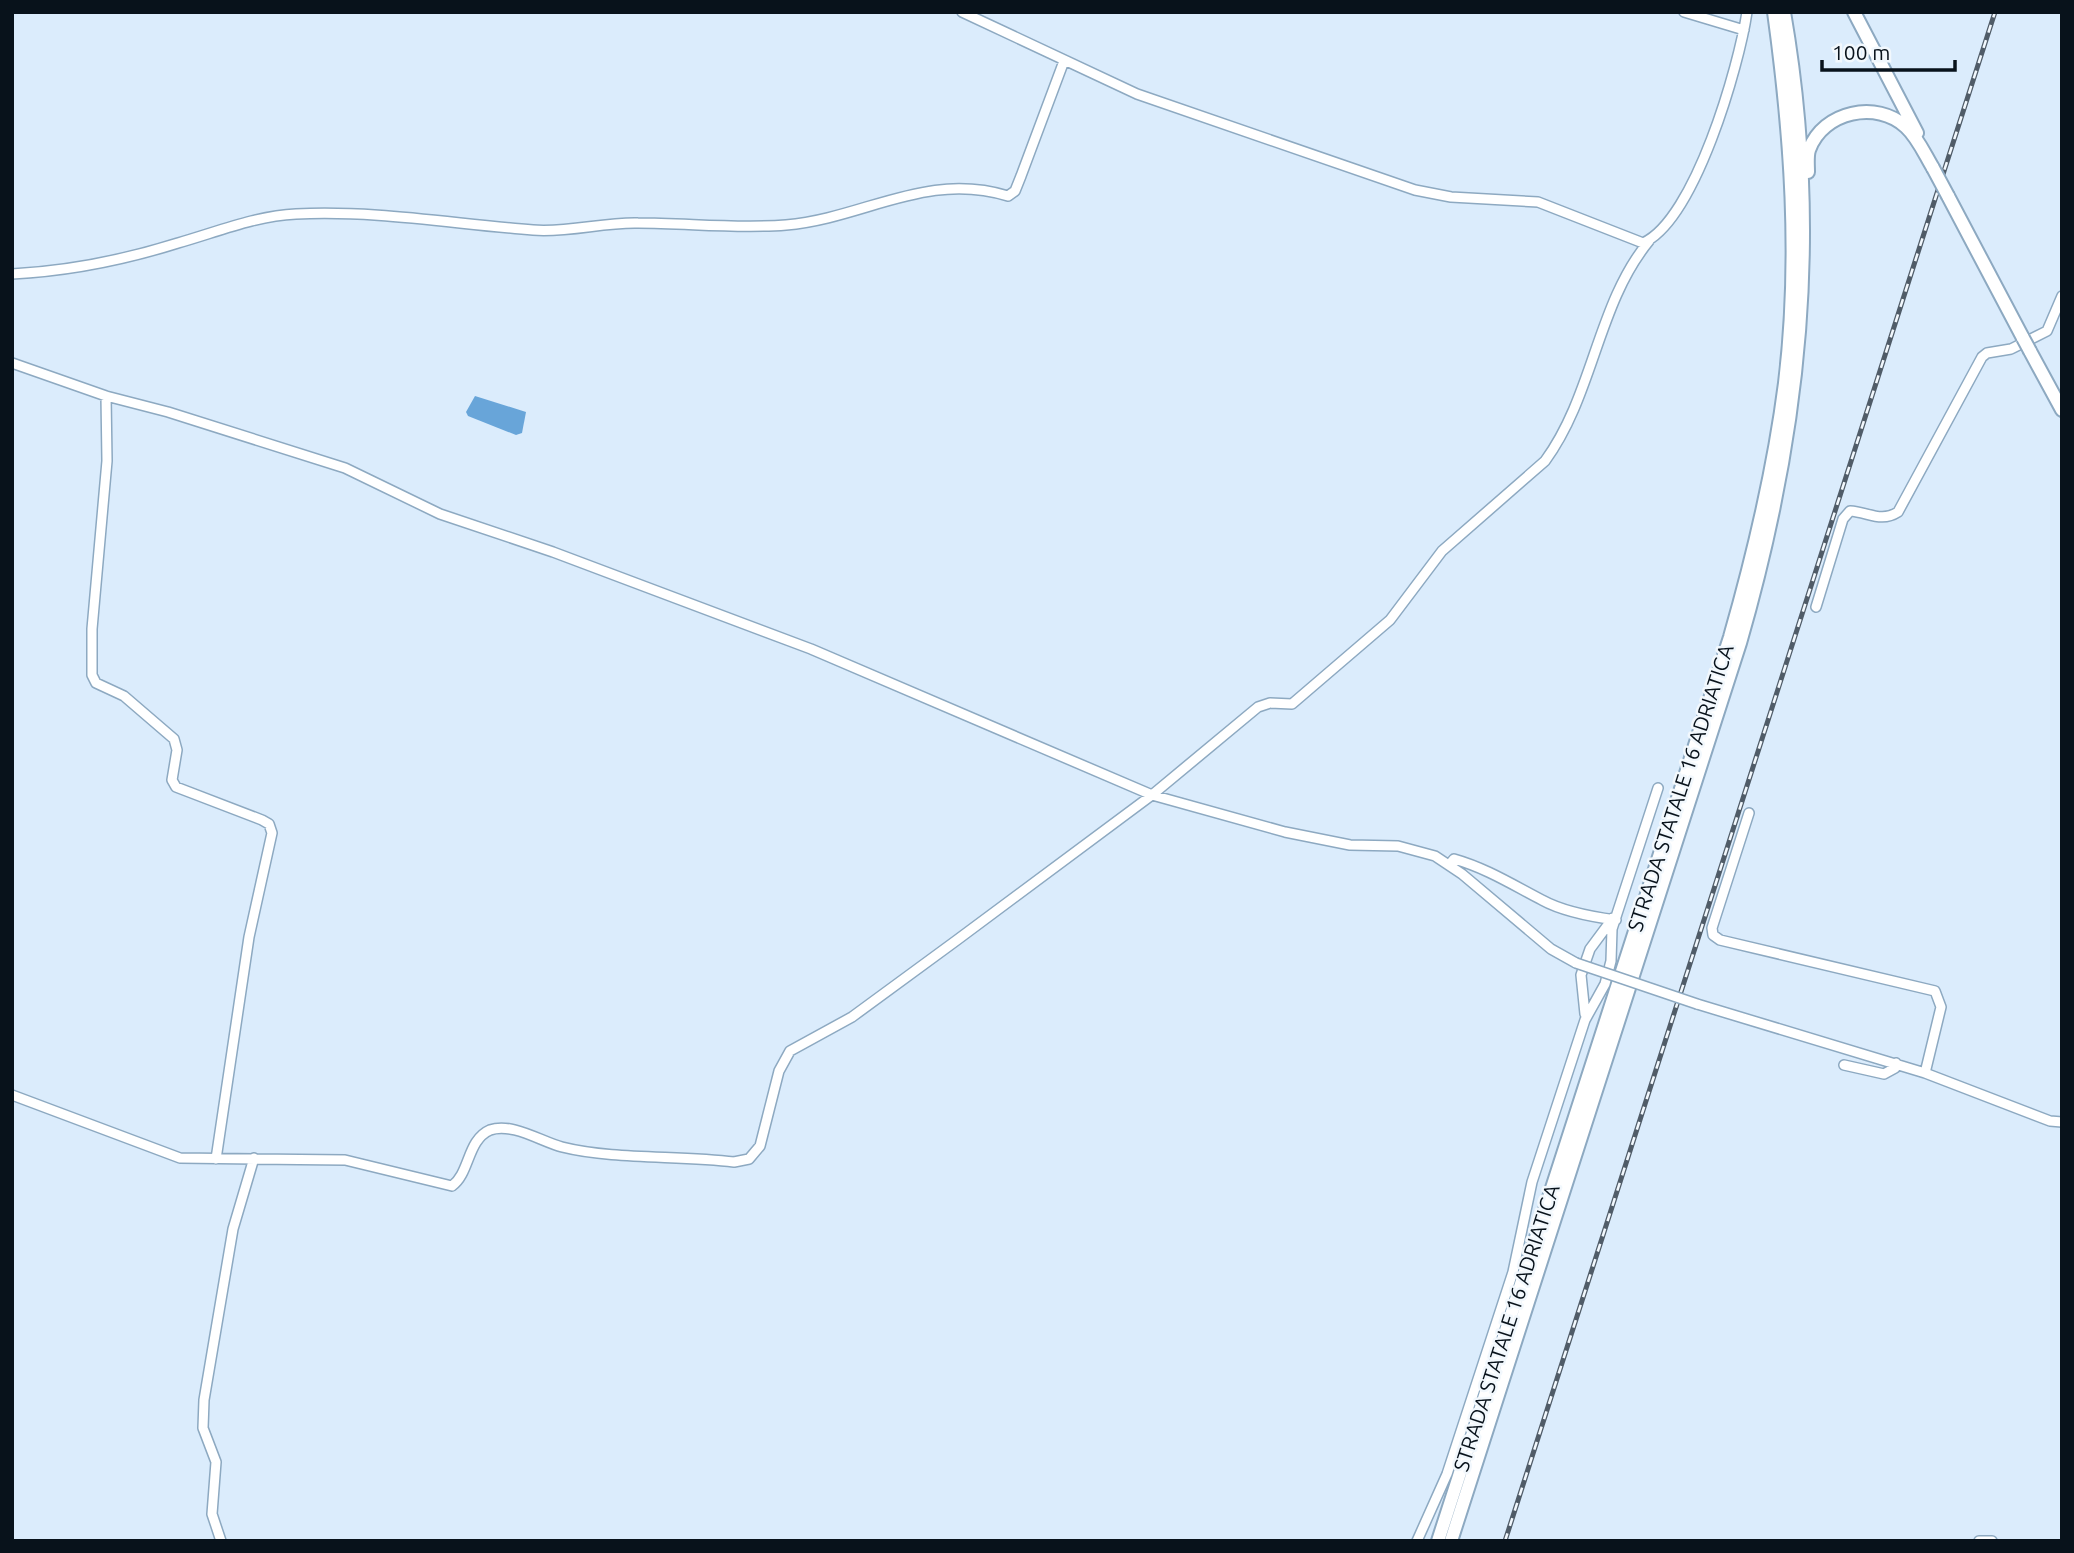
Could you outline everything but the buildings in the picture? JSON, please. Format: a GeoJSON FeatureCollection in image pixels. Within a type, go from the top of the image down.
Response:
{"type":"FeatureCollection","features":[{"type":"Feature","properties":{"kind":"highway","name":"STRADA STATALE 16 ADRIATICA"},"geometry":{"type":"LineString","coordinates":[[1439,1537],[1730,637],[1764,511],[1785,382],[1793,271],[1787,114],[1774,12]]}},
{"type":"Feature","properties":{"kind":"highway","name":"STRADA STATALE 16 ADRIATICA"},"geometry":{"type":"LineString","coordinates":[[1451,1541],[1759,580],[1784,465],[1798,368],[1801,321],[1803,256],[1800,161],[1784,12]]}},
{"type":"Feature","properties":{"kind":"highway"},"geometry":{"type":"LineString","coordinates":[[1854,12],[1933,168],[2062,410]]}},
{"type":"Feature","properties":{"kind":"highway"},"geometry":{"type":"LineString","coordinates":[[1801,321],[1810,272],[1808,151],[1818,134],[1834,121],[1853,113],[1875,111],[1907,127],[1933,168]]}},
{"type":"Feature","properties":{"kind":"street"},"geometry":{"type":"LineString","coordinates":[[962,12],[1137,94],[1415,190],[1451,197],[1538,202],[1636,243],[1649,241]]}},
{"type":"Feature","properties":{"kind":"street"},"geometry":{"type":"LineString","coordinates":[[1684,12],[1744,30]]}},
{"type":"Feature","properties":{"kind":"street"},"geometry":{"type":"LineString","coordinates":[[12,1094],[180,1158],[345,1160],[452,1186],[460,1178],[470,1153],[484,1134],[506,1128],[582,1151],[734,1162],[754,1155],[764,1136],[779,1071],[790,1051],[869,1005],[1152,795],[1258,708],[1270,703],[1293,704],[1390,620],[1442,551],[1545,461],[1574,411],[1626,270],[1675,209],[1699,171],[1739,61],[1747,12]]}},
{"type":"Feature","properties":{"kind":"street"},"geometry":{"type":"LineString","coordinates":[[12,274],[74,269],[176,244],[249,221],[293,214],[342,213],[429,218],[534,230],[637,223],[787,225],[850,212],[916,192],[947,187],[976,188],[1008,196],[1014,191],[1021,176],[1064,61]]}},
{"type":"Feature","properties":{"kind":"street"},"geometry":{"type":"LineString","coordinates":[[1816,607],[1843,519],[1850,511],[1878,518],[1889,518],[1898,512],[1982,357],[2011,349],[2048,331],[2062,296]]}},
{"type":"Feature","properties":{"kind":"street"},"geometry":{"type":"LineString","coordinates":[[12,363],[106,396],[168,412],[345,468],[440,514],[553,552],[811,649],[1152,795],[1286,832],[1349,845],[1385,845],[1417,850],[1449,865],[1541,941],[1577,963],[1697,1004],[1896,1063],[2050,1121],[2062,1122]]}},
{"type":"Feature","properties":{"kind":"street"},"geometry":{"type":"LineString","coordinates":[[106,396],[107,461],[92,629],[92,675],[96,683],[124,696],[174,740],[177,750],[172,780],[176,787],[262,820],[269,824],[272,833],[246,951],[216,1159]]}},
{"type":"Feature","properties":{"kind":"street"},"geometry":{"type":"LineString","coordinates":[[1585,1020],[1581,975],[1590,950],[1620,909],[1658,788]]}},
{"type":"Feature","properties":{"kind":"street"},"geometry":{"type":"LineString","coordinates":[[1749,813],[1712,928],[1713,935],[1720,940],[1934,991],[1941,1007],[1925,1073]]}},
{"type":"Feature","properties":{"kind":"street"},"geometry":{"type":"LineString","coordinates":[[1449,865],[1454,859],[1467,863],[1516,883],[1544,902],[1614,920]]}},
{"type":"Feature","properties":{"kind":"street"},"geometry":{"type":"LineString","coordinates":[[1417,1541],[1447,1474],[1509,1284],[1532,1182],[1585,1020],[1605,984],[1614,920]]}},
{"type":"Feature","properties":{"kind":"street"},"geometry":{"type":"LineString","coordinates":[[1844,1065],[1885,1074],[1895,1068],[1896,1063]]}},
{"type":"Feature","properties":{"kind":"street"},"geometry":{"type":"LineString","coordinates":[[221,1541],[212,1514],[216,1462],[203,1428],[204,1400],[233,1229],[254,1158]]}},
{"type":"Feature","properties":{"kind":"street"},"geometry":{"type":"LineString","coordinates":[[1979,1541],[1992,1541]]}},
{"type":"Feature","properties":{"kind":"water"},"geometry":{"type":"Polygon","coordinates":[[[475,396],[526,412],[522,433],[516,435],[468,416],[466,412],[475,396]]]}},
{"type":"Feature","properties":{"kind":"railway"},"geometry":{"type":"LineString","coordinates":[[1505,1541],[1995,12]]}}]}
